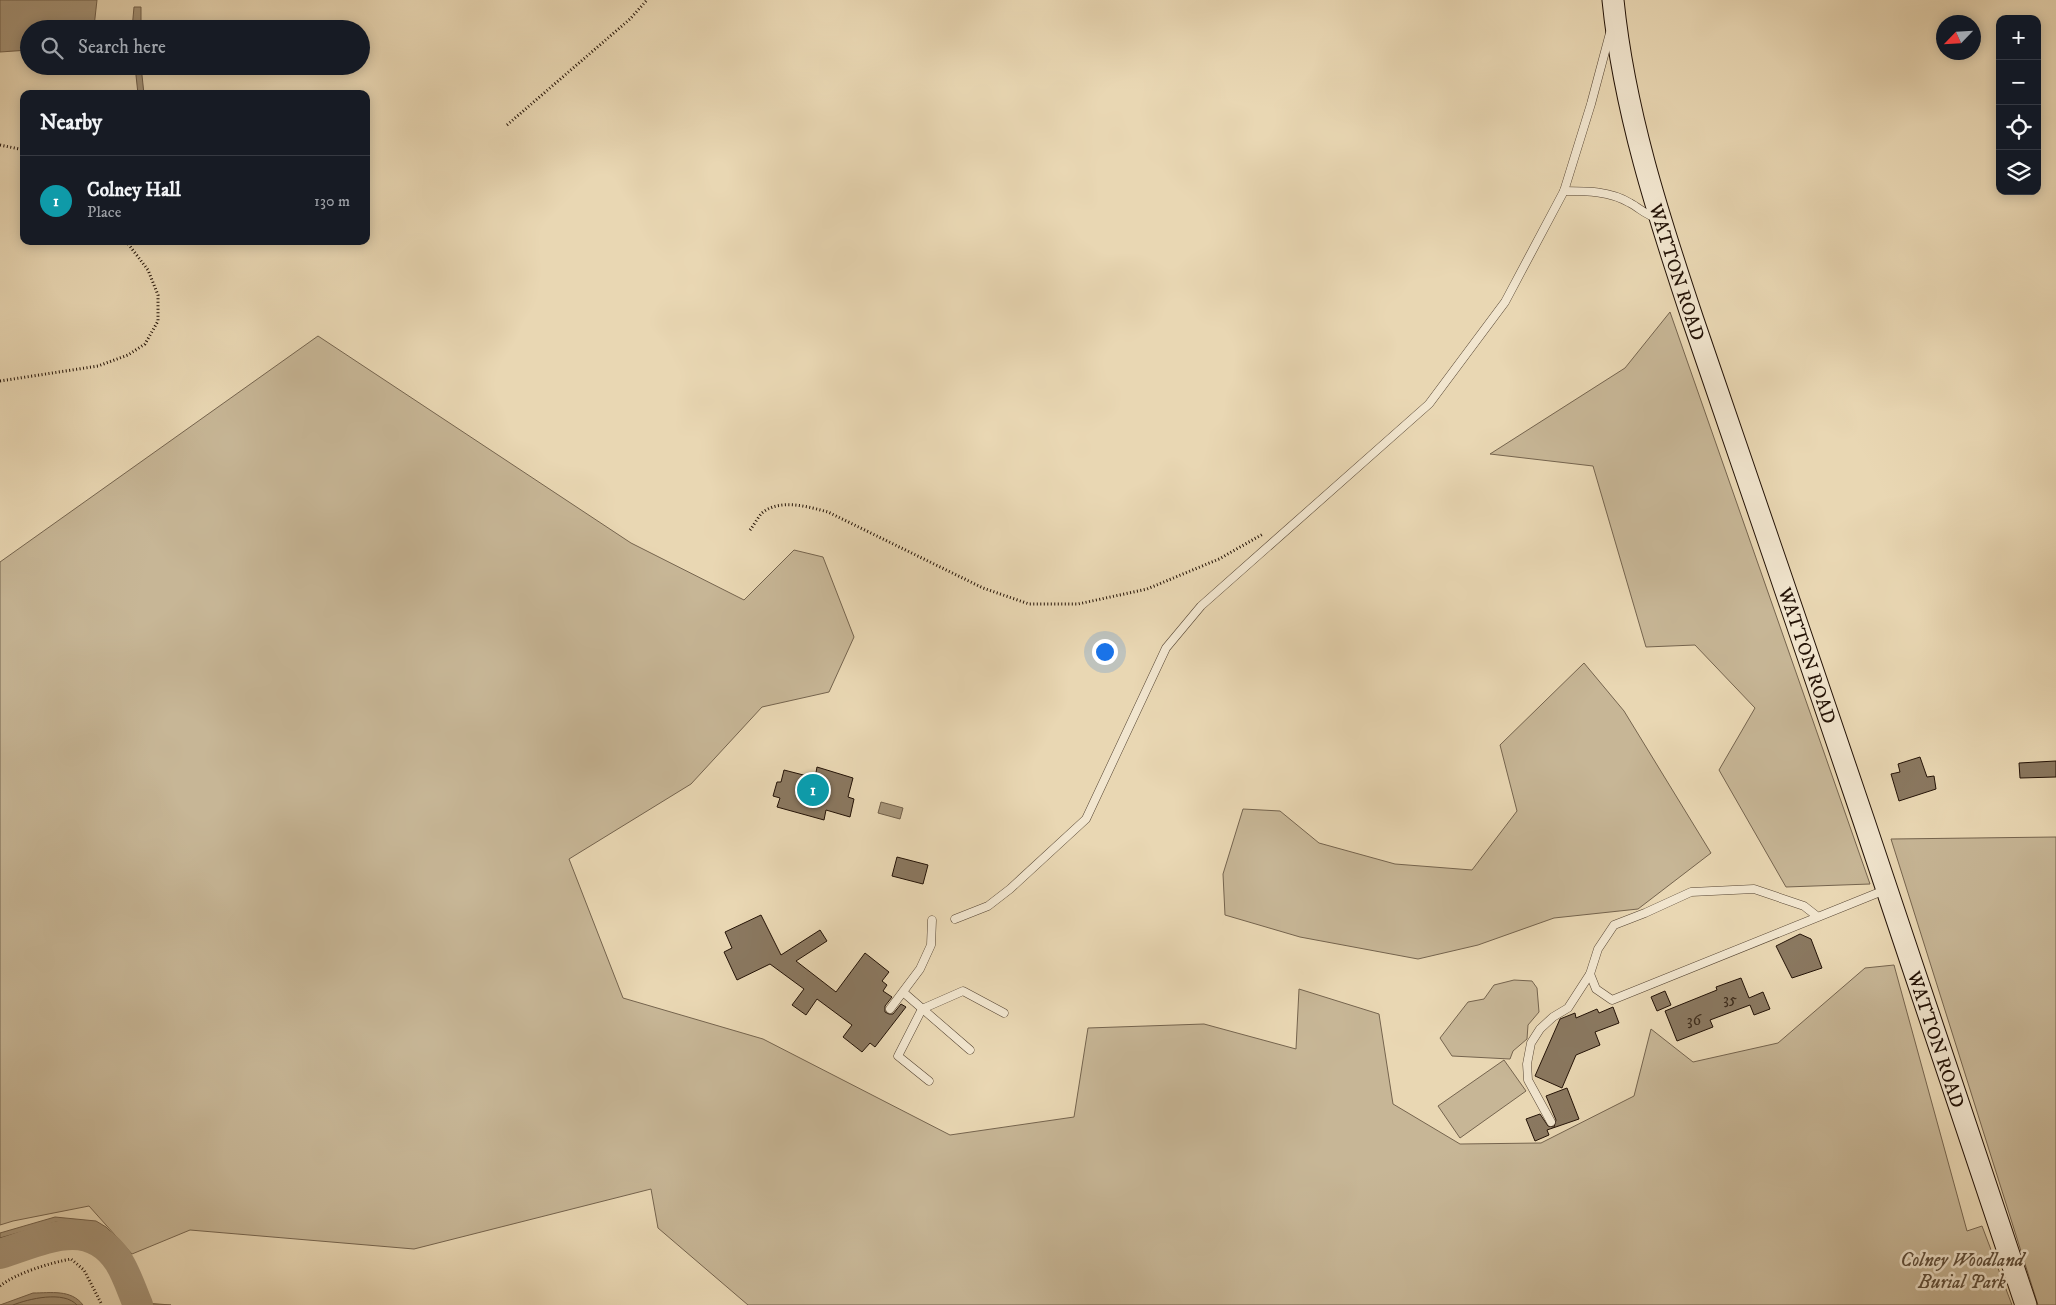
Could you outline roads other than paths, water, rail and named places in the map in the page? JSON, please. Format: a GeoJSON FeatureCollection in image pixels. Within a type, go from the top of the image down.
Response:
{"type":"FeatureCollection","features":[{"type":"Feature","properties":{"kind":"main road","name":"WATTON ROAD"},"geometry":{"type":"LineString","coordinates":[[1613,8],[1627,98],[1660,218],[2026,1305]]}},
{"type":"Feature","properties":{"kind":"lane"},"geometry":{"type":"LineString","coordinates":[[955,919],[988,906],[1010,889],[1086,819],[1166,648],[1200,606],[1429,404],[1505,302],[1564,191],[1591,104],[1613,8]]}},
{"type":"Feature","properties":{"kind":"lane"},"geometry":{"type":"LineString","coordinates":[[1564,191],[1596,191],[1629,202],[1650,216],[1660,218]]}},
{"type":"Feature","properties":{"kind":"lane"},"geometry":{"type":"LineString","coordinates":[[1551,1122],[1528,1080],[1527,1064],[1531,1043],[1540,1029],[1553,1017],[1568,1008],[1590,974],[1598,949],[1614,925],[1645,914],[1691,892],[1754,889],[1804,906],[1818,917]]}},
{"type":"Feature","properties":{"kind":"lane"},"geometry":{"type":"LineString","coordinates":[[1590,974],[1596,989],[1612,1000],[1887,889]]}},
{"type":"Feature","properties":{"kind":"lane"},"geometry":{"type":"LineString","coordinates":[[890,1009],[920,969],[931,945],[932,920]]}},
{"type":"Feature","properties":{"kind":"lane"},"geometry":{"type":"LineString","coordinates":[[929,1081],[898,1056],[922,1009],[963,991],[1004,1013]]}},
{"type":"Feature","properties":{"kind":"lane"},"geometry":{"type":"LineString","coordinates":[[903,992],[970,1050]]}},
{"type":"Feature","properties":{"kind":"water"},"geometry":{"type":"Polygon","coordinates":[[[0,0],[97,0],[95,20],[20,20],[20,51],[0,52],[0,0]]]}},
{"type":"Feature","properties":{"kind":"water"},"geometry":{"type":"Polygon","coordinates":[[[134,7],[141,7],[141,20],[133,20],[134,7]]]}},
{"type":"Feature","properties":{"kind":"water"},"geometry":{"type":"Polygon","coordinates":[[[136,75],[142,75],[144,90],[138,90],[136,75]]]}},
{"type":"Feature","properties":{"kind":"water"},"geometry":{"type":"Polygon","coordinates":[[[881,802],[903,808],[900,819],[878,813],[881,802]]]}},
{"type":"Feature","properties":{"kind":"water"},"geometry":{"type":"Polygon","coordinates":[[[55,1217],[96,1221],[106,1227],[113,1234],[131,1269],[140,1300],[145,1303],[171,1305],[123,1305],[114,1279],[101,1255],[93,1245],[82,1238],[69,1235],[54,1236],[0,1258],[0,1233],[55,1217]]]}},
{"type":"Feature","properties":{"kind":"water"},"geometry":{"type":"Polygon","coordinates":[[[33,1293],[67,1294],[73,1296],[83,1305],[0,1305],[33,1293]]]}},
{"type":"Feature","properties":{"kind":"waterway"},"geometry":{"type":"LineString","coordinates":[[0,1254],[48,1238],[79,1235],[94,1239],[107,1248],[119,1262],[138,1305]]}},
{"type":"Feature","properties":{"kind":"place","name":"Colney Hall"},"geometry":{"type":"Point","coordinates":[813,790]}},
{"type":"Feature","properties":{"kind":"park label","name":"Colney Woodland Burial Park"},"geometry":{"type":"Point","coordinates":[1962,1270]}}]}
